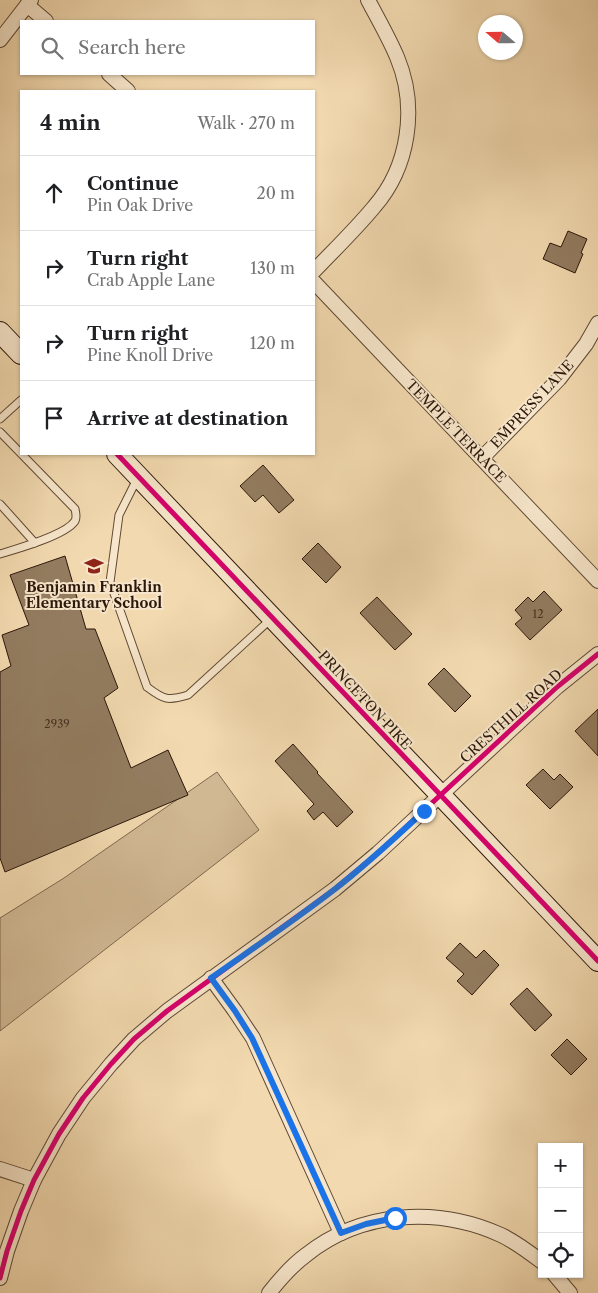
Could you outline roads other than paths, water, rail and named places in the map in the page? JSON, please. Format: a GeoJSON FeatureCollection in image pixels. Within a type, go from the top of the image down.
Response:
{"type":"FeatureCollection","features":[{"type":"Feature","properties":{"kind":"main road"},"geometry":{"type":"LineString","coordinates":[[0,332],[20,353]]}},
{"type":"Feature","properties":{"kind":"main road","name":"PRINCETON PIKE"},"geometry":{"type":"LineString","coordinates":[[118,455],[598,961]]}},
{"type":"Feature","properties":{"kind":"street"},"geometry":{"type":"LineString","coordinates":[[315,270],[375,207],[388,188],[399,165],[405,142],[408,108],[404,79],[397,57],[368,0]]}},
{"type":"Feature","properties":{"kind":"street"},"geometry":{"type":"LineString","coordinates":[[0,40],[29,3],[45,20]]}},
{"type":"Feature","properties":{"kind":"street"},"geometry":{"type":"LineString","coordinates":[[110,75],[127,90]]}},
{"type":"Feature","properties":{"kind":"street","name":"TEMPLE TERRACE"},"geometry":{"type":"LineString","coordinates":[[315,283],[598,581]]}},
{"type":"Feature","properties":{"kind":"street","name":"EMPRESS LANE"},"geometry":{"type":"LineString","coordinates":[[482,458],[559,379],[586,344],[598,323]]}},
{"type":"Feature","properties":{"kind":"street","name":"CRESTHILL ROAD"},"geometry":{"type":"LineString","coordinates":[[0,1278],[18,1219],[34,1180],[59,1134],[83,1098],[134,1040],[166,1011],[335,889],[378,853],[557,687],[598,654]]}},
{"type":"Feature","properties":{"kind":"street"},"geometry":{"type":"LineString","coordinates":[[211,978],[252,1038],[341,1233]]}},
{"type":"Feature","properties":{"kind":"street"},"geometry":{"type":"LineString","coordinates":[[0,1170],[34,1180]]}},
{"type":"Feature","properties":{"kind":"street"},"geometry":{"type":"LineString","coordinates":[[269,1293],[286,1272],[306,1254],[327,1240],[366,1224],[395,1218],[421,1216],[446,1218],[475,1224],[502,1235],[538,1259]]}},
{"type":"Feature","properties":{"kind":"street"},"geometry":{"type":"LineString","coordinates":[[557,1278],[570,1293]]}},
{"type":"Feature","properties":{"kind":"lane"},"geometry":{"type":"LineString","coordinates":[[0,419],[20,401]]}},
{"type":"Feature","properties":{"kind":"lane"},"geometry":{"type":"LineString","coordinates":[[0,432],[20,453]]}},
{"type":"Feature","properties":{"kind":"lane"},"geometry":{"type":"LineString","coordinates":[[0,554],[35,543],[65,530],[75,521],[77,515],[74,509],[22,455]]}},
{"type":"Feature","properties":{"kind":"lane"},"geometry":{"type":"LineString","coordinates":[[138,476],[119,515],[110,582],[148,688],[160,697],[173,699],[188,695],[272,618]]}},
{"type":"Feature","properties":{"kind":"lane"},"geometry":{"type":"LineString","coordinates":[[0,504],[35,543]]}},
{"type":"Feature","properties":{"kind":"place","name":"Benjamin Franklin Elementary School"},"geometry":{"type":"Point","coordinates":[94,566]}}]}
